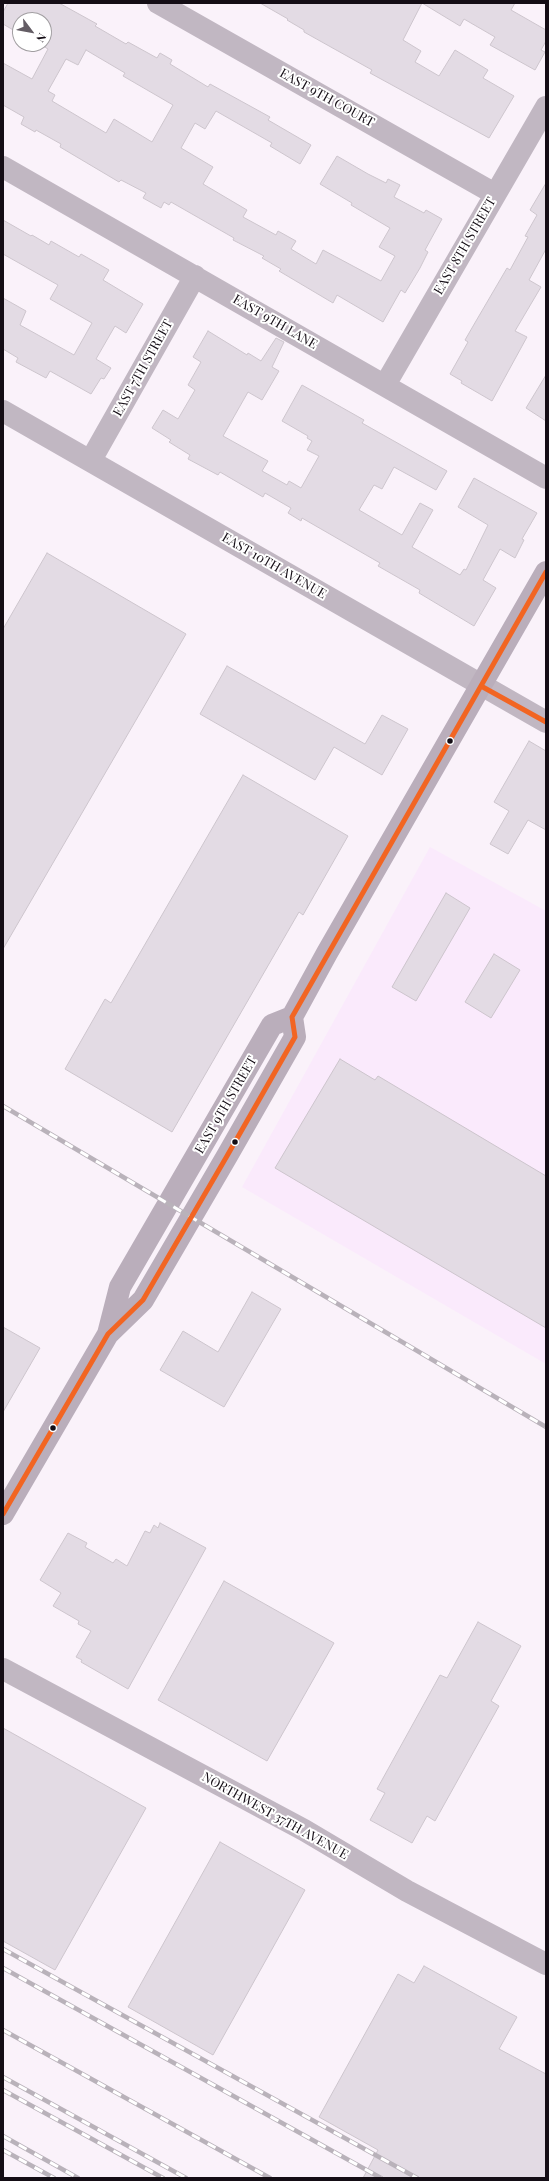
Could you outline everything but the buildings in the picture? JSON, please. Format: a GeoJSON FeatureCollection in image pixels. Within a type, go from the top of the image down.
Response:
{"type":"FeatureCollection","features":[{"type":"Feature","properties":{"kind":"main road"},"geometry":{"type":"LineString","coordinates":[[292,1017],[327,953],[546,572]]}},
{"type":"Feature","properties":{"kind":"main road","name":"EAST 9TH STREET"},"geometry":{"type":"LineString","coordinates":[[292,1017],[295,1037],[192,1217],[143,1300],[108,1334],[120,1287],[272,1025],[292,1017]]}},
{"type":"Feature","properties":{"kind":"main road"},"geometry":{"type":"LineString","coordinates":[[3,1514],[108,1334]]}},
{"type":"Feature","properties":{"kind":"street","name":"EAST 9TH COURT"},"geometry":{"type":"LineString","coordinates":[[158,3],[495,194]]}},
{"type":"Feature","properties":{"kind":"street","name":"EAST 8TH STREET"},"geometry":{"type":"LineString","coordinates":[[385,385],[546,107]]}},
{"type":"Feature","properties":{"kind":"street","name":"EAST 9TH LANE"},"geometry":{"type":"LineString","coordinates":[[3,168],[195,276],[546,478]]}},
{"type":"Feature","properties":{"kind":"street","name":"EAST 7TH STREET"},"geometry":{"type":"LineString","coordinates":[[91,460],[195,276]]}},
{"type":"Feature","properties":{"kind":"street","name":"EAST 10TH AVENUE"},"geometry":{"type":"LineString","coordinates":[[3,411],[91,460],[481,686],[546,722]]}},
{"type":"Feature","properties":{"kind":"street","name":"NORTHWEST 37TH AVENUE"},"geometry":{"type":"LineString","coordinates":[[3,1669],[304,1830],[407,1891],[546,1964]]}},
{"type":"Feature","properties":{"kind":"shaded area"},"geometry":{"type":"Polygon","coordinates":[[[430,847],[546,911],[546,1364],[242,1187],[430,847]]]}},
{"type":"Feature","properties":{"kind":"railway"},"geometry":{"type":"LineString","coordinates":[[3,1106],[546,1427]]}},
{"type":"Feature","properties":{"kind":"railway"},"geometry":{"type":"LineString","coordinates":[[3,1949],[417,2178]]}},
{"type":"Feature","properties":{"kind":"railway"},"geometry":{"type":"LineString","coordinates":[[3,1968],[381,2178]]}},
{"type":"Feature","properties":{"kind":"railway"},"geometry":{"type":"LineString","coordinates":[[3,2030],[270,2178]]}},
{"type":"Feature","properties":{"kind":"railway"},"geometry":{"type":"LineString","coordinates":[[3,2077],[186,2178]]}},
{"type":"Feature","properties":{"kind":"railway"},"geometry":{"type":"LineString","coordinates":[[3,2090],[163,2178]]}},
{"type":"Feature","properties":{"kind":"railway"},"geometry":{"type":"LineString","coordinates":[[3,2136],[78,2178]]}},
{"type":"Feature","properties":{"kind":"railway"},"geometry":{"type":"LineString","coordinates":[[3,2150],[54,2178]]}},
{"type":"Feature","properties":{"kind":"transit line"},"geometry":{"type":"LineString","coordinates":[[3,1514],[108,1334],[143,1300],[227,1156],[295,1037],[292,1017],[546,572]]}},
{"type":"Feature","properties":{"kind":"transit line"},"geometry":{"type":"LineString","coordinates":[[481,686],[546,722]]}}]}
